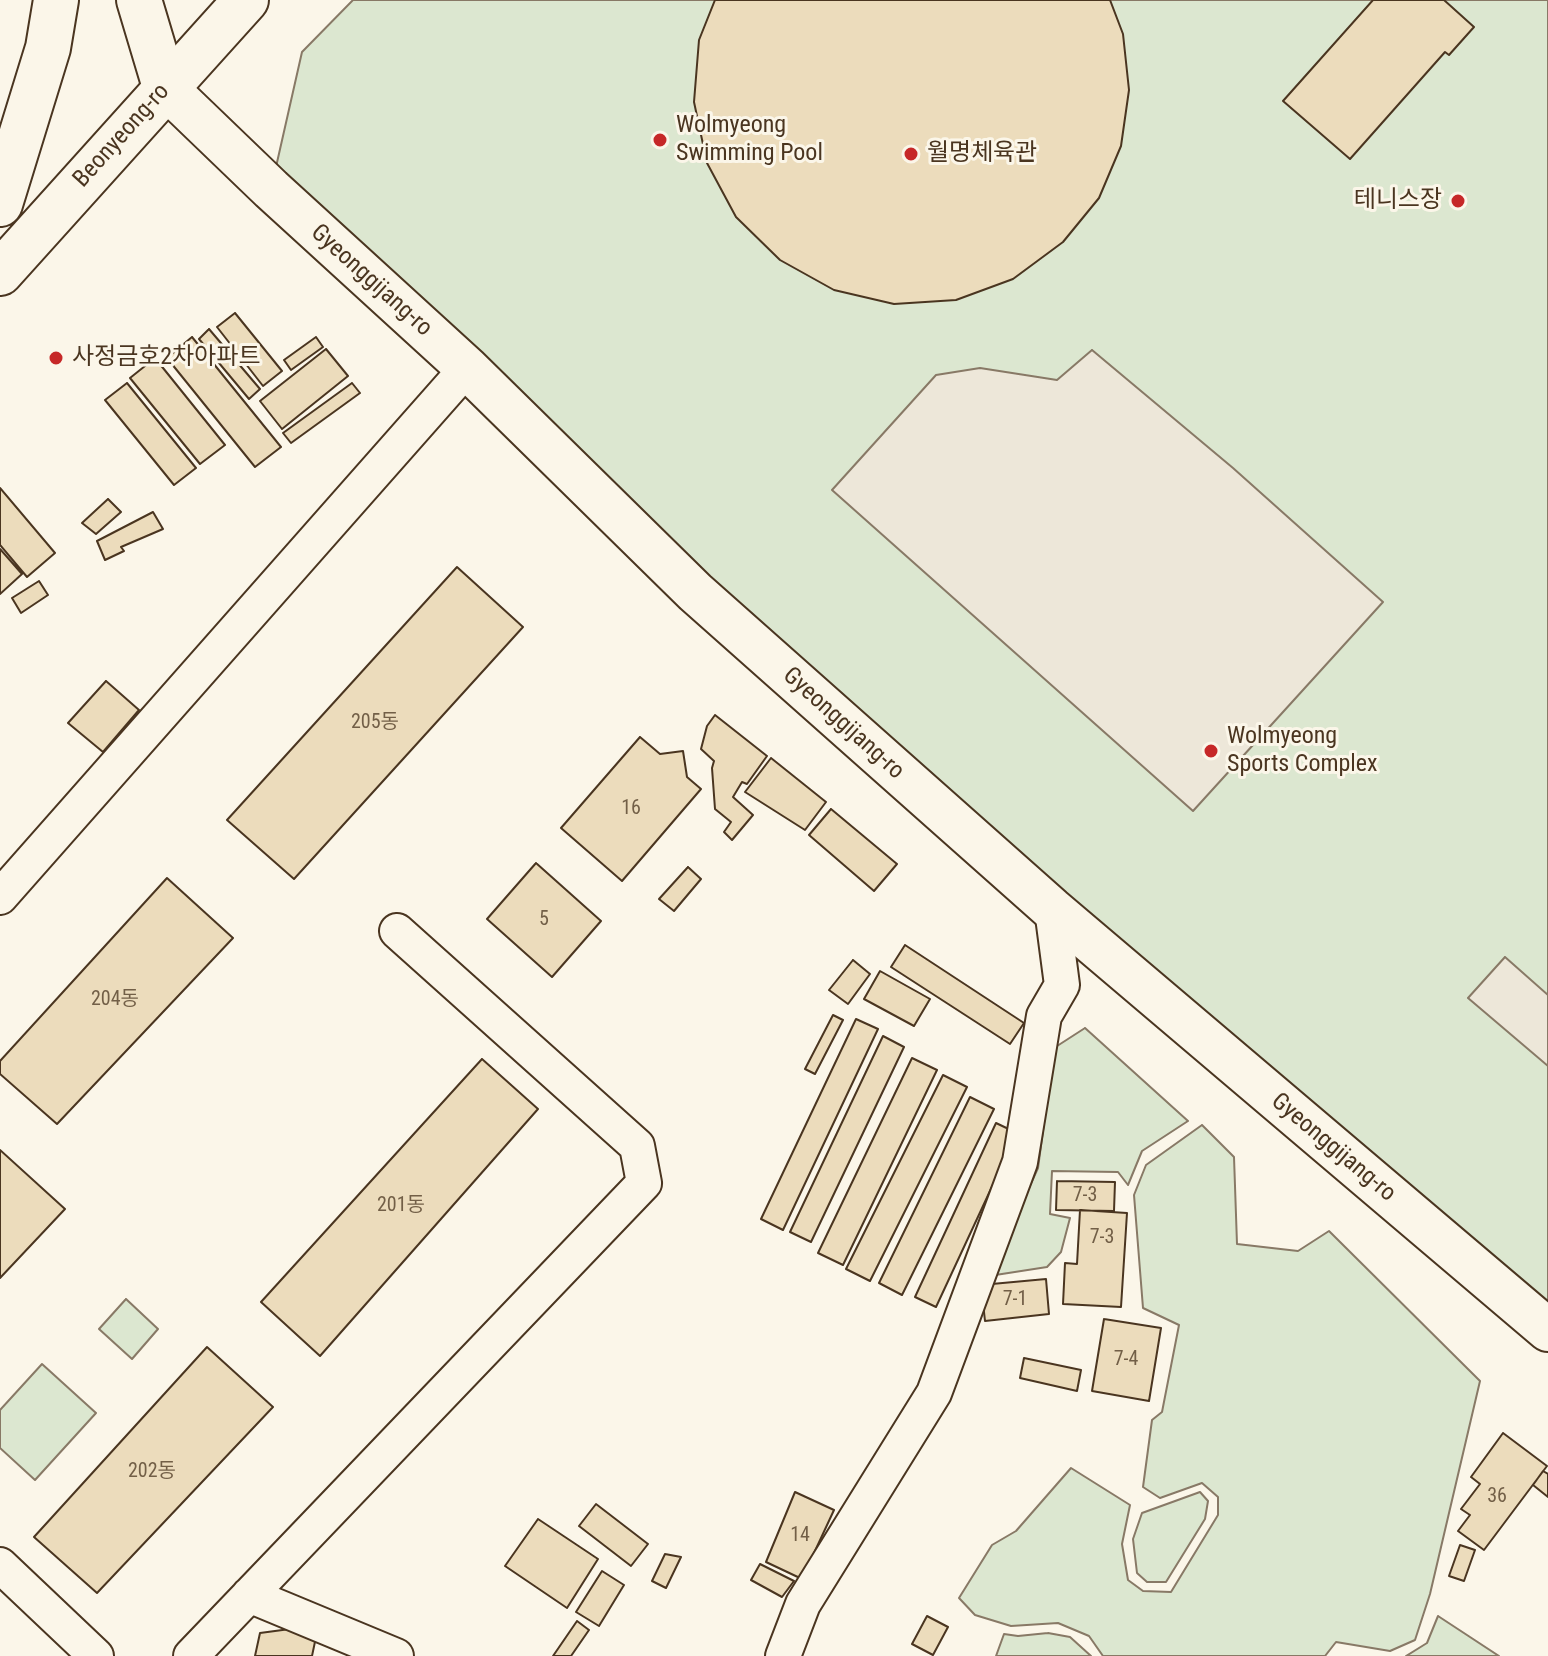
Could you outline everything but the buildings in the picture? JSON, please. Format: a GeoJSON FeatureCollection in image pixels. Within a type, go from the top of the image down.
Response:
{"type":"FeatureCollection","features":[{"type":"Feature","properties":{"kind":"main road"},"geometry":{"type":"LineString","coordinates":[[0,204],[48,48],[56,0]]}},
{"type":"Feature","properties":{"kind":"main road"},"geometry":{"type":"LineString","coordinates":[[139,0],[165,87]]}},
{"type":"Feature","properties":{"kind":"main road","name":"Beonyeong-ro"},"geometry":{"type":"LineString","coordinates":[[0,273],[246,0]]}},
{"type":"Feature","properties":{"kind":"street","name":"Gyeonggijang-ro"},"geometry":{"type":"LineString","coordinates":[[165,87],[271,189],[467,368],[695,592],[1052,909],[1548,1330]]}},
{"type":"Feature","properties":{"kind":"street"},"geometry":{"type":"LineString","coordinates":[[0,897],[467,368]]}},
{"type":"Feature","properties":{"kind":"street"},"geometry":{"type":"LineString","coordinates":[[783,1656],[803,1604],[934,1393],[1020,1162],[1044,1016],[1062,985],[1052,909]]}},
{"type":"Feature","properties":{"kind":"street"},"geometry":{"type":"LineString","coordinates":[[191,1656],[644,1183],[637,1146],[397,931]]}},
{"type":"Feature","properties":{"kind":"street"},"geometry":{"type":"LineString","coordinates":[[0,1565],[96,1656]]}},
{"type":"Feature","properties":{"kind":"street"},"geometry":{"type":"LineString","coordinates":[[249,1595],[396,1656]]}},
{"type":"Feature","properties":{"kind":"green space","name":"Wolmyeong Sports Complex"},"geometry":{"type":"Polygon","coordinates":[[[353,0],[1548,0],[1548,1330],[271,189],[302,52],[353,0]]]}},
{"type":"Feature","properties":{"kind":"green space"},"geometry":{"type":"Polygon","coordinates":[[[1085,1028],[1188,1121],[1142,1151],[1128,1185],[1118,1172],[1052,1171],[1050,1214],[1070,1218],[1061,1252],[1047,1267],[989,1276],[1038,1168],[1054,1048],[1085,1028]]]}},
{"type":"Feature","properties":{"kind":"green space"},"geometry":{"type":"Polygon","coordinates":[[[1202,1125],[1234,1157],[1237,1244],[1298,1251],[1329,1231],[1480,1381],[1430,1594],[1415,1640],[1390,1651],[1336,1642],[1325,1656],[1103,1656],[1089,1636],[1058,1623],[1011,1626],[975,1615],[959,1598],[992,1545],[1016,1531],[1071,1468],[1130,1505],[1122,1544],[1128,1580],[1143,1591],[1171,1592],[1218,1515],[1218,1497],[1202,1483],[1160,1498],[1143,1487],[1152,1420],[1162,1412],[1179,1325],[1143,1308],[1134,1195],[1146,1165],[1202,1125]]]}},
{"type":"Feature","properties":{"kind":"green space"},"geometry":{"type":"Polygon","coordinates":[[[126,1299],[158,1329],[132,1359],[99,1329],[126,1299]]]}},
{"type":"Feature","properties":{"kind":"green space"},"geometry":{"type":"Polygon","coordinates":[[[42,1364],[96,1413],[35,1480],[0,1448],[0,1410],[42,1364]]]}},
{"type":"Feature","properties":{"kind":"green space"},"geometry":{"type":"Polygon","coordinates":[[[1200,1492],[1208,1501],[1205,1519],[1166,1582],[1147,1582],[1137,1573],[1133,1539],[1142,1513],[1200,1492]]]}},
{"type":"Feature","properties":{"kind":"green space"},"geometry":{"type":"Polygon","coordinates":[[[1438,1616],[1499,1656],[1406,1656],[1427,1643],[1438,1616]]]}},
{"type":"Feature","properties":{"kind":"green space"},"geometry":{"type":"Polygon","coordinates":[[[1048,1633],[1070,1637],[1091,1656],[996,1656],[1004,1634],[1048,1633]]]}},
{"type":"Feature","properties":{"kind":"shaded area"},"geometry":{"type":"Polygon","coordinates":[[[1092,350],[1233,468],[1383,602],[1193,811],[832,490],[936,375],[980,368],[1057,380],[1092,350]]]}},
{"type":"Feature","properties":{"kind":"shaded area"},"geometry":{"type":"Polygon","coordinates":[[[1505,957],[1548,995],[1548,1066],[1468,998],[1505,957]]]}},
{"type":"Feature","properties":{"kind":"place","name":"Wolmyeong Swimming Pool"},"geometry":{"type":"Point","coordinates":[660,140]}},
{"type":"Feature","properties":{"kind":"place","name":"월명체육관"},"geometry":{"type":"Point","coordinates":[911,154]}},
{"type":"Feature","properties":{"kind":"place","name":"테니스장"},"geometry":{"type":"Point","coordinates":[1458,201]}},
{"type":"Feature","properties":{"kind":"place","name":"사정금호2차아파트"},"geometry":{"type":"Point","coordinates":[56,358]}},
{"type":"Feature","properties":{"kind":"place","name":"Wolmyeong Sports Complex"},"geometry":{"type":"Point","coordinates":[1211,751]}}]}
